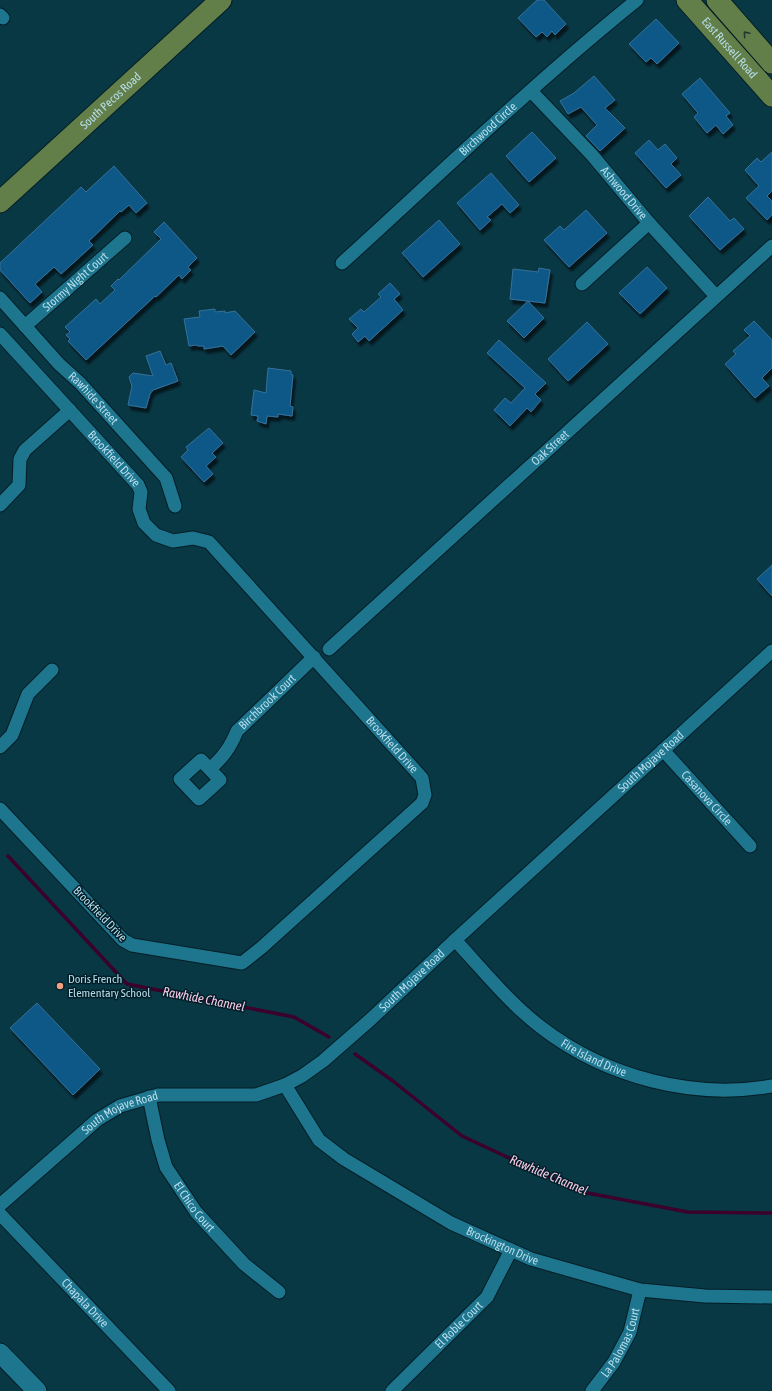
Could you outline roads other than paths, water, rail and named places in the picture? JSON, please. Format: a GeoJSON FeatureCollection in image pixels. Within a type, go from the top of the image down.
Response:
{"type":"FeatureCollection","features":[{"type":"Feature","properties":{"kind":"main road","name":"South Pecos Road"},"geometry":{"type":"LineString","coordinates":[[0,202],[221,0]]}},
{"type":"Feature","properties":{"kind":"main road","name":"East Russell Road"},"geometry":{"type":"LineString","coordinates":[[687,0],[772,96]]}},
{"type":"Feature","properties":{"kind":"main road","name":"East Russell Road"},"geometry":{"type":"LineString","coordinates":[[717,0],[772,63]]}},
{"type":"Feature","properties":{"kind":"main road"},"geometry":{"type":"LineString","coordinates":[[0,1353],[37,1391]]}},
{"type":"Feature","properties":{"kind":"street","name":"Birchwood Circle"},"geometry":{"type":"LineString","coordinates":[[342,263],[530,91],[637,0]]}},
{"type":"Feature","properties":{"kind":"street","name":"Ashwood Drive"},"geometry":{"type":"LineString","coordinates":[[530,91],[592,155],[716,296]]}},
{"type":"Feature","properties":{"kind":"street"},"geometry":{"type":"LineString","coordinates":[[582,284],[650,222]]}},
{"type":"Feature","properties":{"kind":"street","name":"Stormy Night Court"},"geometry":{"type":"LineString","coordinates":[[25,326],[125,238]]}},
{"type":"Feature","properties":{"kind":"street","name":"Oak Street"},"geometry":{"type":"LineString","coordinates":[[328,649],[772,246]]}},
{"type":"Feature","properties":{"kind":"street","name":"Rawhide Street"},"geometry":{"type":"LineString","coordinates":[[0,298],[59,364],[80,383],[166,478],[175,506]]}},
{"type":"Feature","properties":{"kind":"street","name":"Brookfield Drive"},"geometry":{"type":"LineString","coordinates":[[0,334],[138,485],[141,492],[139,509],[144,523],[156,536],[173,541],[193,538],[209,542],[422,778],[425,795],[422,803],[261,948],[242,963],[132,945],[123,940],[0,809]]}},
{"type":"Feature","properties":{"kind":"street"},"geometry":{"type":"LineString","coordinates":[[0,505],[19,485],[20,459],[25,450],[70,410]]}},
{"type":"Feature","properties":{"kind":"street","name":"South Mojave Road"},"geometry":{"type":"LineString","coordinates":[[0,1205],[97,1120],[120,1106],[158,1095],[256,1095],[285,1085],[302,1076],[323,1061],[371,1019],[454,940],[772,651]]}},
{"type":"Feature","properties":{"kind":"street","name":"Birchbrook Court"},"geometry":{"type":"LineString","coordinates":[[210,770],[230,747],[237,731],[314,657]]}},
{"type":"Feature","properties":{"kind":"street"},"geometry":{"type":"LineString","coordinates":[[0,747],[12,735],[28,694],[52,670]]}},
{"type":"Feature","properties":{"kind":"street","name":"Casanova Circle"},"geometry":{"type":"LineString","coordinates":[[663,750],[750,846]]}},
{"type":"Feature","properties":{"kind":"street","name":"Fire Island Drive"},"geometry":{"type":"LineString","coordinates":[[454,940],[510,1000],[542,1028],[565,1043],[609,1067],[634,1076],[689,1088],[712,1090],[758,1089],[772,1086]]}},
{"type":"Feature","properties":{"kind":"street","name":"Brockington Drive"},"geometry":{"type":"LineString","coordinates":[[285,1085],[319,1140],[344,1159],[451,1223],[531,1259],[640,1290],[705,1296],[772,1297]]}},
{"type":"Feature","properties":{"kind":"street","name":"El Chico Court"},"geometry":{"type":"LineString","coordinates":[[149,1097],[158,1140],[166,1167],[196,1212],[244,1264],[279,1292]]}},
{"type":"Feature","properties":{"kind":"street","name":"Chapala Drive"},"geometry":{"type":"LineString","coordinates":[[0,1214],[169,1391]]}},
{"type":"Feature","properties":{"kind":"street","name":"El Roble Court"},"geometry":{"type":"LineString","coordinates":[[392,1391],[487,1297],[511,1250]]}},
{"type":"Feature","properties":{"kind":"street","name":"La Palomas Court"},"geometry":{"type":"LineString","coordinates":[[592,1391],[614,1362],[630,1332],[640,1290]]}},
{"type":"Feature","properties":{"kind":"waterway","name":"Rawhide Channel"},"geometry":{"type":"LineString","coordinates":[[8,856],[127,984],[294,1017],[329,1037]]}},
{"type":"Feature","properties":{"kind":"waterway","name":"Rawhide Channel"},"geometry":{"type":"LineString","coordinates":[[355,1054],[393,1081],[462,1136],[582,1192],[688,1212],[772,1213]]}},
{"type":"Feature","properties":{"kind":"place","name":"Doris French Elementary School"},"geometry":{"type":"Point","coordinates":[60,986]}}]}
